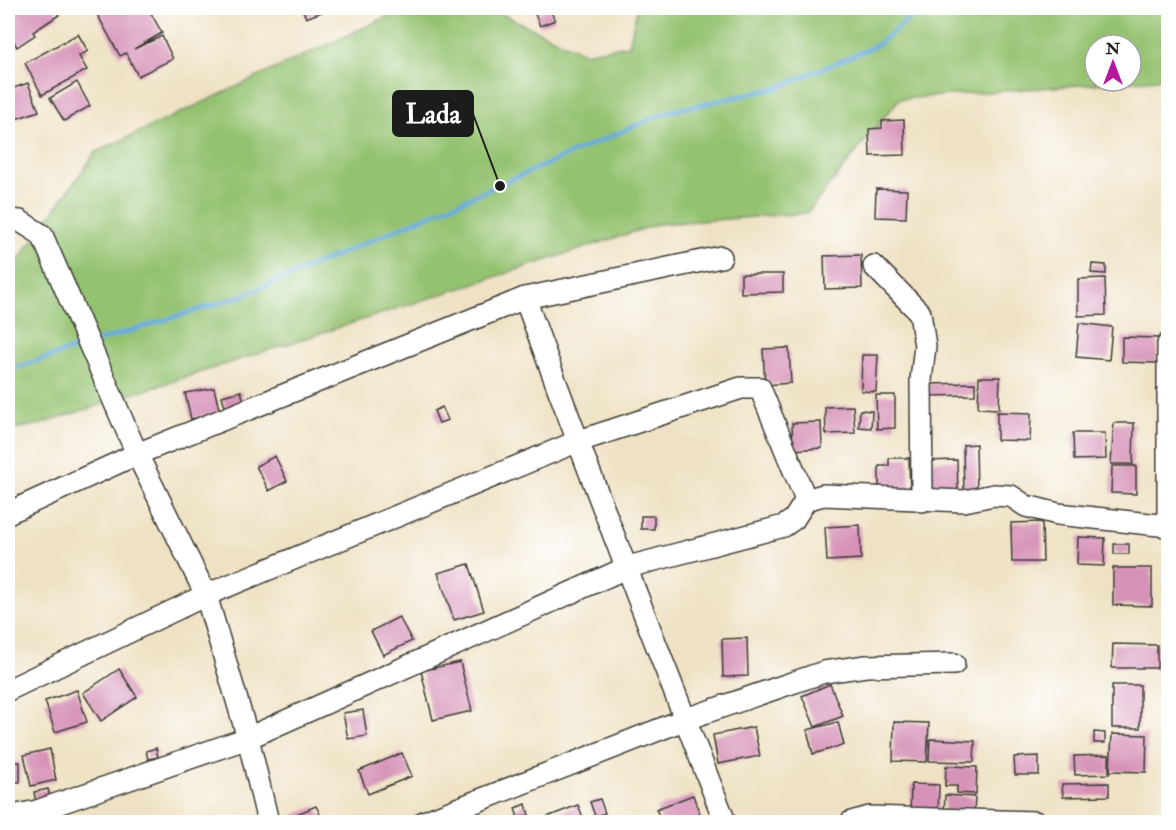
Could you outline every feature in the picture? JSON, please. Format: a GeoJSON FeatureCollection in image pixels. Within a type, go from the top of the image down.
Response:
{"type":"FeatureCollection","features":[{"type":"Feature","properties":{"kind":"street"},"geometry":{"type":"LineString","coordinates":[[8,220],[27,224],[42,235],[137,454],[206,595],[248,738],[268,822]]}},
{"type":"Feature","properties":{"kind":"street"},"geometry":{"type":"LineString","coordinates":[[8,513],[137,454],[525,298],[721,257]]}},
{"type":"Feature","properties":{"kind":"street"},"geometry":{"type":"LineString","coordinates":[[874,266],[920,313],[925,346],[921,380],[922,501]]}},
{"type":"Feature","properties":{"kind":"street"},"geometry":{"type":"LineString","coordinates":[[525,298],[576,442],[628,567],[725,822]]}},
{"type":"Feature","properties":{"kind":"street"},"geometry":{"type":"LineString","coordinates":[[8,818],[37,811],[248,738],[628,567],[784,526],[794,519],[806,500],[823,495],[922,501],[964,501],[994,495],[1011,496],[1026,506],[1058,514],[1168,526],[1168,344]]}},
{"type":"Feature","properties":{"kind":"street"},"geometry":{"type":"LineString","coordinates":[[8,690],[206,595],[576,442],[741,388],[760,388],[806,500]]}},
{"type":"Feature","properties":{"kind":"street"},"geometry":{"type":"LineString","coordinates":[[424,822],[686,719],[824,672],[866,666],[954,664]]}},
{"type":"Feature","properties":{"kind":"street"},"geometry":{"type":"LineString","coordinates":[[850,822],[869,817],[1035,822]]}},
{"type":"Feature","properties":{"kind":"green space"},"geometry":{"type":"Polygon","coordinates":[[[406,8],[489,8],[584,53],[629,45],[637,8],[1168,8],[1168,75],[1143,80],[1143,33],[1083,33],[1083,85],[899,99],[807,213],[658,224],[41,424],[8,430],[8,275],[96,152],[406,8]]]}},
{"type":"Feature","properties":{"kind":"building"},"geometry":{"type":"Polygon","coordinates":[[[14,8],[54,8],[59,15],[33,32],[35,35],[17,47],[8,32],[8,11],[14,8]]]}},
{"type":"Feature","properties":{"kind":"building"},"geometry":{"type":"Polygon","coordinates":[[[109,8],[148,8],[162,33],[134,49],[162,36],[173,59],[138,76],[126,53],[120,56],[97,14],[109,8]]]}},
{"type":"Feature","properties":{"kind":"building"},"geometry":{"type":"Polygon","coordinates":[[[302,8],[332,8],[306,18],[302,8]]]}},
{"type":"Feature","properties":{"kind":"building"},"geometry":{"type":"Polygon","coordinates":[[[549,8],[555,20],[540,26],[535,14],[549,8]]]}},
{"type":"Feature","properties":{"kind":"building"},"geometry":{"type":"Polygon","coordinates":[[[78,34],[88,51],[79,56],[87,70],[42,95],[25,63],[78,34]]]}},
{"type":"Feature","properties":{"kind":"building"},"geometry":{"type":"Polygon","coordinates":[[[77,82],[90,106],[64,121],[50,98],[77,82]]]}},
{"type":"Feature","properties":{"kind":"building"},"geometry":{"type":"Polygon","coordinates":[[[28,83],[39,111],[10,121],[8,90],[28,83]]]}},
{"type":"Feature","properties":{"kind":"building"},"geometry":{"type":"Polygon","coordinates":[[[904,120],[905,155],[870,156],[869,129],[882,128],[882,121],[904,120]]]}},
{"type":"Feature","properties":{"kind":"building"},"geometry":{"type":"Polygon","coordinates":[[[876,189],[907,190],[906,218],[875,217],[876,189]]]}},
{"type":"Feature","properties":{"kind":"building"},"geometry":{"type":"Polygon","coordinates":[[[861,255],[862,288],[825,289],[824,256],[861,255]]]}},
{"type":"Feature","properties":{"kind":"building"},"geometry":{"type":"Polygon","coordinates":[[[1092,264],[1106,265],[1106,274],[1091,273],[1092,264]]]}},
{"type":"Feature","properties":{"kind":"building"},"geometry":{"type":"Polygon","coordinates":[[[741,274],[783,274],[783,292],[741,293],[741,274]]]}},
{"type":"Feature","properties":{"kind":"building"},"geometry":{"type":"Polygon","coordinates":[[[1105,278],[1106,315],[1078,316],[1078,279],[1105,278]]]}},
{"type":"Feature","properties":{"kind":"building"},"geometry":{"type":"Polygon","coordinates":[[[1079,323],[1112,327],[1109,360],[1076,357],[1079,323]]]}},
{"type":"Feature","properties":{"kind":"building"},"geometry":{"type":"Polygon","coordinates":[[[1122,337],[1158,338],[1157,363],[1122,362],[1122,337]]]}},
{"type":"Feature","properties":{"kind":"building"},"geometry":{"type":"Polygon","coordinates":[[[789,348],[791,383],[765,385],[763,349],[789,348]]]}},
{"type":"Feature","properties":{"kind":"building"},"geometry":{"type":"Polygon","coordinates":[[[862,355],[878,355],[876,392],[861,391],[862,355]]]}},
{"type":"Feature","properties":{"kind":"building"},"geometry":{"type":"Polygon","coordinates":[[[979,377],[1000,377],[999,409],[978,408],[979,377]]]}},
{"type":"Feature","properties":{"kind":"building"},"geometry":{"type":"Polygon","coordinates":[[[975,383],[975,395],[926,396],[926,384],[975,383]]]}},
{"type":"Feature","properties":{"kind":"building"},"geometry":{"type":"Polygon","coordinates":[[[214,388],[220,413],[191,419],[185,393],[214,388]]]}},
{"type":"Feature","properties":{"kind":"building"},"geometry":{"type":"Polygon","coordinates":[[[241,391],[245,405],[226,410],[222,396],[241,391]]]}},
{"type":"Feature","properties":{"kind":"building"},"geometry":{"type":"Polygon","coordinates":[[[876,395],[895,395],[895,428],[877,429],[876,395]]]}},
{"type":"Feature","properties":{"kind":"building"},"geometry":{"type":"Polygon","coordinates":[[[853,406],[855,433],[826,434],[825,407],[853,406]]]}},
{"type":"Feature","properties":{"kind":"building"},"geometry":{"type":"Polygon","coordinates":[[[442,407],[448,420],[439,423],[434,411],[442,407]]]}},
{"type":"Feature","properties":{"kind":"building"},"geometry":{"type":"Polygon","coordinates":[[[860,410],[872,411],[871,428],[859,427],[860,410]]]}},
{"type":"Feature","properties":{"kind":"building"},"geometry":{"type":"Polygon","coordinates":[[[997,412],[1031,413],[1030,441],[997,440],[997,412]]]}},
{"type":"Feature","properties":{"kind":"building"},"geometry":{"type":"Polygon","coordinates":[[[821,422],[822,448],[793,450],[792,423],[821,422]]]}},
{"type":"Feature","properties":{"kind":"building"},"geometry":{"type":"Polygon","coordinates":[[[1114,423],[1134,423],[1133,464],[1111,464],[1114,423]]]}},
{"type":"Feature","properties":{"kind":"building"},"geometry":{"type":"Polygon","coordinates":[[[1073,433],[1105,433],[1106,459],[1074,460],[1073,433]]]}},
{"type":"Feature","properties":{"kind":"building"},"geometry":{"type":"Polygon","coordinates":[[[976,444],[977,495],[964,496],[963,445],[976,444]]]}},
{"type":"Feature","properties":{"kind":"building"},"geometry":{"type":"Polygon","coordinates":[[[275,456],[287,481],[269,491],[256,466],[275,456]]]}},
{"type":"Feature","properties":{"kind":"building"},"geometry":{"type":"Polygon","coordinates":[[[889,458],[909,458],[910,494],[879,495],[879,466],[889,466],[889,458]]]}},
{"type":"Feature","properties":{"kind":"building"},"geometry":{"type":"Polygon","coordinates":[[[957,460],[958,490],[926,491],[925,461],[957,460]]]}},
{"type":"Feature","properties":{"kind":"building"},"geometry":{"type":"Polygon","coordinates":[[[1112,466],[1136,466],[1136,494],[1111,493],[1112,466]]]}},
{"type":"Feature","properties":{"kind":"building"},"geometry":{"type":"Polygon","coordinates":[[[641,516],[654,516],[654,529],[641,529],[641,516]]]}},
{"type":"Feature","properties":{"kind":"building"},"geometry":{"type":"Polygon","coordinates":[[[1042,522],[1043,562],[1012,562],[1011,523],[1042,522]]]}},
{"type":"Feature","properties":{"kind":"building"},"geometry":{"type":"Polygon","coordinates":[[[860,525],[861,559],[827,561],[825,527],[860,525]]]}},
{"type":"Feature","properties":{"kind":"building"},"geometry":{"type":"Polygon","coordinates":[[[1078,537],[1105,538],[1104,566],[1077,565],[1078,537]]]}},
{"type":"Feature","properties":{"kind":"building"},"geometry":{"type":"Polygon","coordinates":[[[1114,544],[1129,544],[1129,554],[1114,554],[1114,544]]]}},
{"type":"Feature","properties":{"kind":"building"},"geometry":{"type":"Polygon","coordinates":[[[469,564],[484,611],[454,620],[438,573],[469,564]]]}},
{"type":"Feature","properties":{"kind":"building"},"geometry":{"type":"Polygon","coordinates":[[[1113,568],[1152,568],[1152,606],[1113,605],[1113,568]]]}},
{"type":"Feature","properties":{"kind":"building"},"geometry":{"type":"Polygon","coordinates":[[[399,617],[412,641],[383,655],[371,631],[399,617]]]}},
{"type":"Feature","properties":{"kind":"building"},"geometry":{"type":"Polygon","coordinates":[[[747,638],[748,676],[723,677],[722,639],[747,638]]]}},
{"type":"Feature","properties":{"kind":"building"},"geometry":{"type":"Polygon","coordinates":[[[1113,644],[1157,645],[1157,668],[1112,668],[1113,644]]]}},
{"type":"Feature","properties":{"kind":"building"},"geometry":{"type":"Polygon","coordinates":[[[460,662],[472,711],[433,720],[421,671],[460,662]]]}},
{"type":"Feature","properties":{"kind":"building"},"geometry":{"type":"Polygon","coordinates":[[[119,669],[137,697],[101,721],[83,693],[119,669]]]}},
{"type":"Feature","properties":{"kind":"building"},"geometry":{"type":"Polygon","coordinates":[[[830,684],[843,716],[815,727],[802,696],[830,684]]]}},
{"type":"Feature","properties":{"kind":"building"},"geometry":{"type":"Polygon","coordinates":[[[1112,685],[1140,685],[1140,728],[1112,728],[1112,685]]]}},
{"type":"Feature","properties":{"kind":"building"},"geometry":{"type":"Polygon","coordinates":[[[77,690],[87,722],[55,732],[45,701],[77,690]]]}},
{"type":"Feature","properties":{"kind":"building"},"geometry":{"type":"Polygon","coordinates":[[[363,710],[367,736],[348,739],[343,713],[363,710]]]}},
{"type":"Feature","properties":{"kind":"building"},"geometry":{"type":"Polygon","coordinates":[[[838,722],[844,745],[813,754],[807,730],[838,722]]]}},
{"type":"Feature","properties":{"kind":"building"},"geometry":{"type":"Polygon","coordinates":[[[894,722],[929,723],[927,762],[893,761],[894,722]]]}},
{"type":"Feature","properties":{"kind":"building"},"geometry":{"type":"Polygon","coordinates":[[[754,727],[760,756],[718,764],[713,735],[754,727]]]}},
{"type":"Feature","properties":{"kind":"building"},"geometry":{"type":"Polygon","coordinates":[[[1094,732],[1105,733],[1105,743],[1094,743],[1094,732]]]}},
{"type":"Feature","properties":{"kind":"building"},"geometry":{"type":"Polygon","coordinates":[[[1112,734],[1147,735],[1146,772],[1110,771],[1112,734]]]}},
{"type":"Feature","properties":{"kind":"building"},"geometry":{"type":"Polygon","coordinates":[[[930,739],[975,741],[974,762],[929,761],[930,739]]]}},
{"type":"Feature","properties":{"kind":"building"},"geometry":{"type":"Polygon","coordinates":[[[156,748],[158,757],[148,759],[146,751],[156,748]]]}},
{"type":"Feature","properties":{"kind":"building"},"geometry":{"type":"Polygon","coordinates":[[[50,749],[56,780],[31,786],[24,755],[50,749]]]}},
{"type":"Feature","properties":{"kind":"building"},"geometry":{"type":"Polygon","coordinates":[[[402,753],[412,776],[368,794],[359,771],[402,753]]]}},
{"type":"Feature","properties":{"kind":"building"},"geometry":{"type":"Polygon","coordinates":[[[1109,755],[1109,774],[1075,775],[1074,756],[1109,755]]]}},
{"type":"Feature","properties":{"kind":"building"},"geometry":{"type":"Polygon","coordinates":[[[1039,756],[1039,775],[1015,775],[1014,757],[1039,756]]]}},
{"type":"Feature","properties":{"kind":"building"},"geometry":{"type":"Polygon","coordinates":[[[8,762],[20,762],[20,782],[8,782],[8,762]]]}},
{"type":"Feature","properties":{"kind":"building"},"geometry":{"type":"Polygon","coordinates":[[[946,766],[977,767],[976,794],[957,793],[957,786],[945,786],[946,766]]]}},
{"type":"Feature","properties":{"kind":"building"},"geometry":{"type":"Polygon","coordinates":[[[1109,783],[1109,796],[1063,797],[1062,784],[1109,783]]]}},
{"type":"Feature","properties":{"kind":"building"},"geometry":{"type":"Polygon","coordinates":[[[911,784],[939,785],[938,817],[910,816],[911,784]]]}},
{"type":"Feature","properties":{"kind":"building"},"geometry":{"type":"Polygon","coordinates":[[[48,789],[51,800],[36,803],[34,792],[48,789]]]}},
{"type":"Feature","properties":{"kind":"building"},"geometry":{"type":"Polygon","coordinates":[[[693,795],[702,820],[662,822],[656,809],[693,795]]]}},
{"type":"Feature","properties":{"kind":"building"},"geometry":{"type":"Polygon","coordinates":[[[945,795],[975,797],[974,815],[944,813],[945,795]]]}},
{"type":"Feature","properties":{"kind":"building"},"geometry":{"type":"Polygon","coordinates":[[[600,799],[605,813],[595,816],[590,802],[600,799]]]}},
{"type":"Feature","properties":{"kind":"building"},"geometry":{"type":"Polygon","coordinates":[[[526,804],[529,815],[518,818],[515,808],[526,804]]]}},
{"type":"Feature","properties":{"kind":"building"},"geometry":{"type":"Polygon","coordinates":[[[578,805],[585,822],[549,822],[547,817],[578,805]]]}},
{"type":"Feature","properties":{"kind":"building"},"geometry":{"type":"Polygon","coordinates":[[[316,806],[324,822],[293,822],[290,817],[316,806]]]}},
{"type":"Feature","properties":{"kind":"waterway"},"geometry":{"type":"LineString","coordinates":[[95,342],[245,295],[667,112],[777,88],[877,45],[922,8]]}},
{"type":"Feature","properties":{"kind":"waterway"},"geometry":{"type":"LineString","coordinates":[[8,370],[84,346]]}},
{"type":"Feature","properties":{"kind":"place","name":"Lada"},"geometry":{"type":"Point","coordinates":[500,186]}}]}
